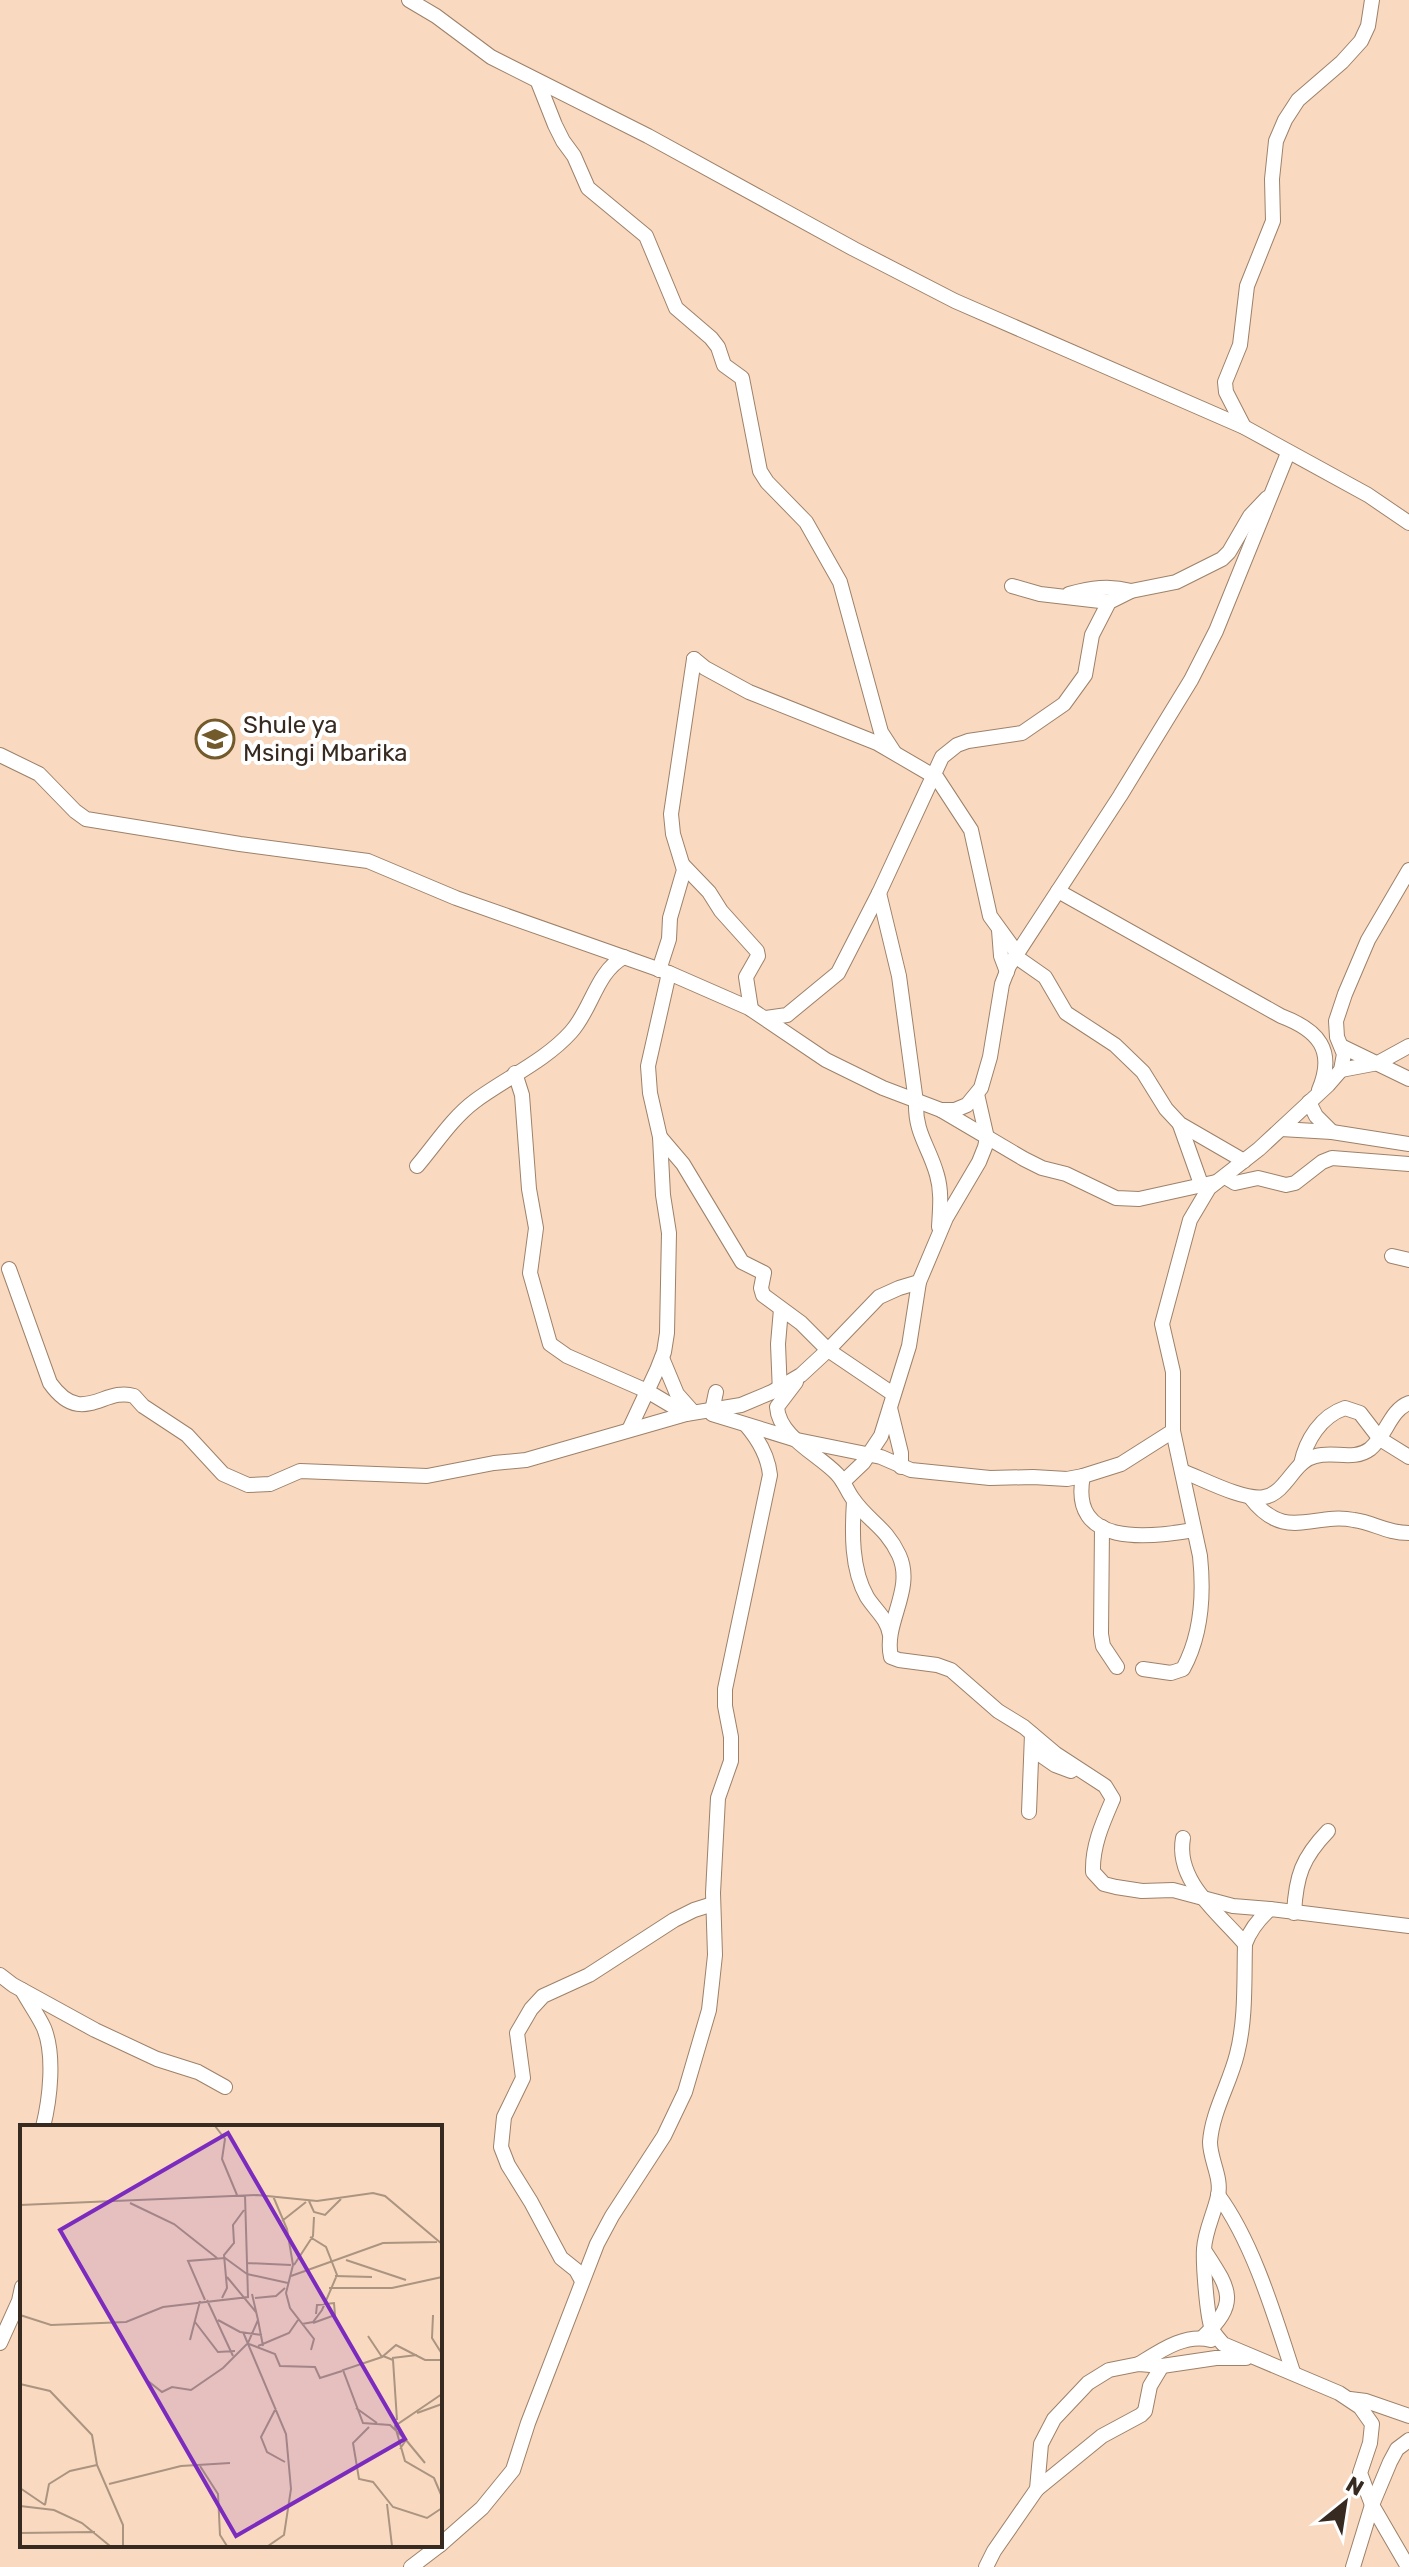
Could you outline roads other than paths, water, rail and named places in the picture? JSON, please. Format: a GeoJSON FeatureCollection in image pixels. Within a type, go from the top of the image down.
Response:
{"type":"FeatureCollection","features":[{"type":"Feature","properties":{"kind":"street"},"geometry":{"type":"LineString","coordinates":[[409,0],[491,57],[648,136],[854,249],[955,301],[1244,427],[1368,495],[1409,523]]}},
{"type":"Feature","properties":{"kind":"street"},"geometry":{"type":"LineString","coordinates":[[1244,427],[1226,392],[1225,382],[1240,345],[1247,286],[1273,221],[1272,179],[1276,141],[1298,100],[1361,41],[1368,26],[1372,0]]}},
{"type":"Feature","properties":{"kind":"street"},"geometry":{"type":"LineString","coordinates":[[538,82],[555,125],[577,160],[588,188],[646,236],[676,308],[715,342],[724,365],[742,378],[760,471],[806,522],[840,582],[881,732],[894,752]]}},
{"type":"Feature","properties":{"kind":"street"},"geometry":{"type":"LineString","coordinates":[[941,1110],[955,1110],[967,1105],[977,1094],[986,1075],[1002,984],[1007,972],[1191,680],[1216,631],[1288,453]]}},
{"type":"Feature","properties":{"kind":"street"},"geometry":{"type":"LineString","coordinates":[[1012,586],[1109,602],[1131,591],[1176,582],[1222,559],[1250,516],[1271,495]]}},
{"type":"Feature","properties":{"kind":"street"},"geometry":{"type":"LineString","coordinates":[[1061,596],[1093,588],[1116,587],[1131,591]]}},
{"type":"Feature","properties":{"kind":"street"},"geometry":{"type":"LineString","coordinates":[[766,1018],[787,1015],[836,975],[879,893],[942,757],[957,745],[1022,733],[1064,704],[1085,675],[1092,635],[1109,602]]}},
{"type":"Feature","properties":{"kind":"street"},"geometry":{"type":"LineString","coordinates":[[629,1430],[662,1358],[667,1333],[669,1233],[663,1195],[660,1137],[650,1093],[648,1066],[670,918],[684,875],[671,814],[694,659],[749,692],[894,752],[939,780],[971,830],[990,916],[1016,955],[1045,977],[1066,1013],[1111,1041],[1143,1072],[1166,1109],[1180,1124],[1214,1181]]}},
{"type":"Feature","properties":{"kind":"street"},"geometry":{"type":"LineString","coordinates":[[0,755],[39,774],[86,819],[368,861],[456,898],[664,972],[751,1009],[826,1060],[916,1102],[941,1110],[1042,1168],[1066,1174],[1120,1199],[1139,1199],[1214,1181],[1235,1183],[1258,1178],[1286,1185],[1303,1179],[1322,1162],[1332,1158],[1409,1164]]}},
{"type":"Feature","properties":{"kind":"street"},"geometry":{"type":"LineString","coordinates":[[683,865],[757,951],[758,956],[746,977],[751,1009]]}},
{"type":"Feature","properties":{"kind":"street"},"geometry":{"type":"LineString","coordinates":[[1143,1669],[1180,1672],[1190,1654],[1202,1599],[1202,1576],[1173,1431],[1173,1372],[1162,1324],[1190,1220],[1214,1181],[1244,1161],[1281,1129],[1341,1070],[1343,1047],[1337,1037],[1336,1021],[1345,994],[1368,940],[1409,870]]}},
{"type":"Feature","properties":{"kind":"street"},"geometry":{"type":"LineString","coordinates":[[1058,891],[1281,1016],[1304,1025],[1317,1036],[1325,1055],[1324,1078],[1313,1098],[1316,1116],[1332,1132]]}},
{"type":"Feature","properties":{"kind":"street"},"geometry":{"type":"LineString","coordinates":[[879,893],[899,976],[916,1120],[940,1187],[939,1235]]}},
{"type":"Feature","properties":{"kind":"street"},"geometry":{"type":"LineString","coordinates":[[999,929],[1001,956],[1007,972]]}},
{"type":"Feature","properties":{"kind":"street"},"geometry":{"type":"LineString","coordinates":[[417,1166],[466,1108],[567,1036],[584,1014],[609,968],[624,957]]}},
{"type":"Feature","properties":{"kind":"street"},"geometry":{"type":"LineString","coordinates":[[1341,1070],[1378,1063],[1409,1046]]}},
{"type":"Feature","properties":{"kind":"street"},"geometry":{"type":"LineString","coordinates":[[1343,1047],[1409,1079]]}},
{"type":"Feature","properties":{"kind":"street"},"geometry":{"type":"LineString","coordinates":[[515,1073],[522,1095],[529,1193],[536,1228],[530,1273],[548,1338],[552,1347],[561,1353],[700,1413],[746,1425],[762,1436],[869,1455],[919,1472],[990,1478],[1067,1479],[1121,1464],[1173,1431]]}},
{"type":"Feature","properties":{"kind":"street"},"geometry":{"type":"LineString","coordinates":[[843,1482],[869,1455],[881,1436],[889,1397],[909,1346],[919,1282],[949,1212],[979,1162],[987,1138],[977,1094]]}},
{"type":"Feature","properties":{"kind":"street"},"geometry":{"type":"LineString","coordinates":[[1180,1124],[1244,1161]]}},
{"type":"Feature","properties":{"kind":"street"},"geometry":{"type":"LineString","coordinates":[[1281,1129],[1332,1132],[1409,1144]]}},
{"type":"Feature","properties":{"kind":"street"},"geometry":{"type":"LineString","coordinates":[[660,1137],[683,1164],[742,1262],[764,1273],[763,1295],[889,1397],[901,1467]]}},
{"type":"Feature","properties":{"kind":"street"},"geometry":{"type":"LineString","coordinates":[[1392,1256],[1409,1260]]}},
{"type":"Feature","properties":{"kind":"street"},"geometry":{"type":"LineString","coordinates":[[9,1269],[55,1391],[70,1401],[88,1405],[118,1395],[134,1396],[143,1406],[187,1435],[223,1474],[248,1485],[270,1484],[300,1471],[427,1476],[535,1458],[629,1430],[741,1405],[801,1375]]}},
{"type":"Feature","properties":{"kind":"street"},"geometry":{"type":"LineString","coordinates":[[442,2543],[482,2508],[513,2470],[532,2412],[600,2236],[664,2136],[685,2092],[709,2010],[715,1955],[713,1904],[718,1798],[731,1761],[725,1689],[770,1475],[762,1436],[777,1407],[801,1375],[879,1297],[919,1282]]}},
{"type":"Feature","properties":{"kind":"street"},"geometry":{"type":"LineString","coordinates":[[781,1309],[778,1344],[781,1387],[777,1415],[797,1440],[843,1482],[854,1501],[889,1537],[901,1560],[904,1578],[902,1595],[890,1638]]}},
{"type":"Feature","properties":{"kind":"street"},"geometry":{"type":"LineString","coordinates":[[662,1358],[677,1394],[700,1413]]}},
{"type":"Feature","properties":{"kind":"street"},"geometry":{"type":"LineString","coordinates":[[700,1413],[716,1392]]}},
{"type":"Feature","properties":{"kind":"street"},"geometry":{"type":"LineString","coordinates":[[1182,1471],[1250,1497],[1262,1498],[1277,1491],[1301,1464],[1317,1455],[1361,1454],[1380,1439],[1396,1412],[1409,1403]]}},
{"type":"Feature","properties":{"kind":"street"},"geometry":{"type":"LineString","coordinates":[[1301,1464],[1310,1438],[1332,1415],[1345,1408],[1360,1413],[1380,1439],[1409,1457]]}},
{"type":"Feature","properties":{"kind":"street"},"geometry":{"type":"LineString","coordinates":[[1083,1476],[1081,1504],[1086,1517],[1102,1527],[1141,1537],[1194,1530]]}},
{"type":"Feature","properties":{"kind":"street"},"geometry":{"type":"LineString","coordinates":[[1250,1497],[1263,1511],[1282,1521],[1349,1519],[1390,1532],[1409,1533]]}},
{"type":"Feature","properties":{"kind":"street"},"geometry":{"type":"LineString","coordinates":[[854,1501],[854,1552],[859,1575],[867,1597],[885,1618],[890,1654],[894,1658],[951,1670],[1055,1765],[1083,1772],[1105,1786],[1113,1799],[1094,1853],[1093,1872],[1098,1879],[1116,1887],[1142,1891],[1173,1890],[1233,1906],[1409,1926]]}},
{"type":"Feature","properties":{"kind":"street"},"geometry":{"type":"LineString","coordinates":[[1102,1527],[1101,1634],[1103,1646],[1117,1667]]}},
{"type":"Feature","properties":{"kind":"street"},"geometry":{"type":"LineString","coordinates":[[1029,1812],[1032,1742]]}},
{"type":"Feature","properties":{"kind":"street"},"geometry":{"type":"LineString","coordinates":[[1294,1913],[1295,1885],[1303,1862],[1328,1831]]}},
{"type":"Feature","properties":{"kind":"street"},"geometry":{"type":"LineString","coordinates":[[1183,1838],[1181,1858],[1199,1893],[1245,1944]]}},
{"type":"Feature","properties":{"kind":"street"},"geometry":{"type":"LineString","coordinates":[[582,2281],[576,2270],[561,2258],[508,2165],[501,2147],[501,2128],[506,2111],[523,2078],[517,2033],[543,1996],[589,1975],[674,1920],[713,1904]]}},
{"type":"Feature","properties":{"kind":"street"},"geometry":{"type":"LineString","coordinates":[[1207,2333],[1204,2249],[1218,2195],[1210,2141],[1238,2050],[1243,2012],[1245,1944],[1260,1917],[1270,1909]]}},
{"type":"Feature","properties":{"kind":"street"},"geometry":{"type":"LineString","coordinates":[[0,1975],[128,2046],[198,2072],[225,2087]]}},
{"type":"Feature","properties":{"kind":"street"},"geometry":{"type":"LineString","coordinates":[[22,1989],[40,2020],[49,2045],[49,2098],[43,2125]]}},
{"type":"Feature","properties":{"kind":"street"},"geometry":{"type":"LineString","coordinates":[[1218,2195],[1248,2250],[1293,2372]]}},
{"type":"Feature","properties":{"kind":"street"},"geometry":{"type":"LineString","coordinates":[[0,2343],[20,2296]]}},
{"type":"Feature","properties":{"kind":"street"},"geometry":{"type":"LineString","coordinates":[[1207,2333],[1237,2351],[1293,2372],[1350,2399],[1366,2401],[1409,2416]]}},
{"type":"Feature","properties":{"kind":"street"},"geometry":{"type":"LineString","coordinates":[[1139,2364],[1168,2346],[1207,2333]]}},
{"type":"Feature","properties":{"kind":"street"},"geometry":{"type":"LineString","coordinates":[[1037,2489],[1041,2444],[1054,2419],[1088,2383],[1109,2370],[1139,2364],[1162,2366],[1216,2358],[1262,2359]]}},
{"type":"Feature","properties":{"kind":"street"},"geometry":{"type":"LineString","coordinates":[[986,2567],[1037,2489],[1102,2436],[1145,2411],[1150,2386],[1162,2366]]}},
{"type":"Feature","properties":{"kind":"street"},"geometry":{"type":"LineString","coordinates":[[1350,2399],[1372,2424],[1370,2443],[1360,2473],[1372,2505],[1408,2567]]}},
{"type":"Feature","properties":{"kind":"street"},"geometry":{"type":"LineString","coordinates":[[1353,2567],[1372,2505],[1403,2444],[1409,2423]]}},
{"type":"Feature","properties":{"kind":"street"},"geometry":{"type":"LineString","coordinates":[[411,2567],[437,2547]]}},
{"type":"Feature","properties":{"kind":"place","name":"Shule ya Msingi Mbarika"},"geometry":{"type":"Point","coordinates":[215,739]}}]}
